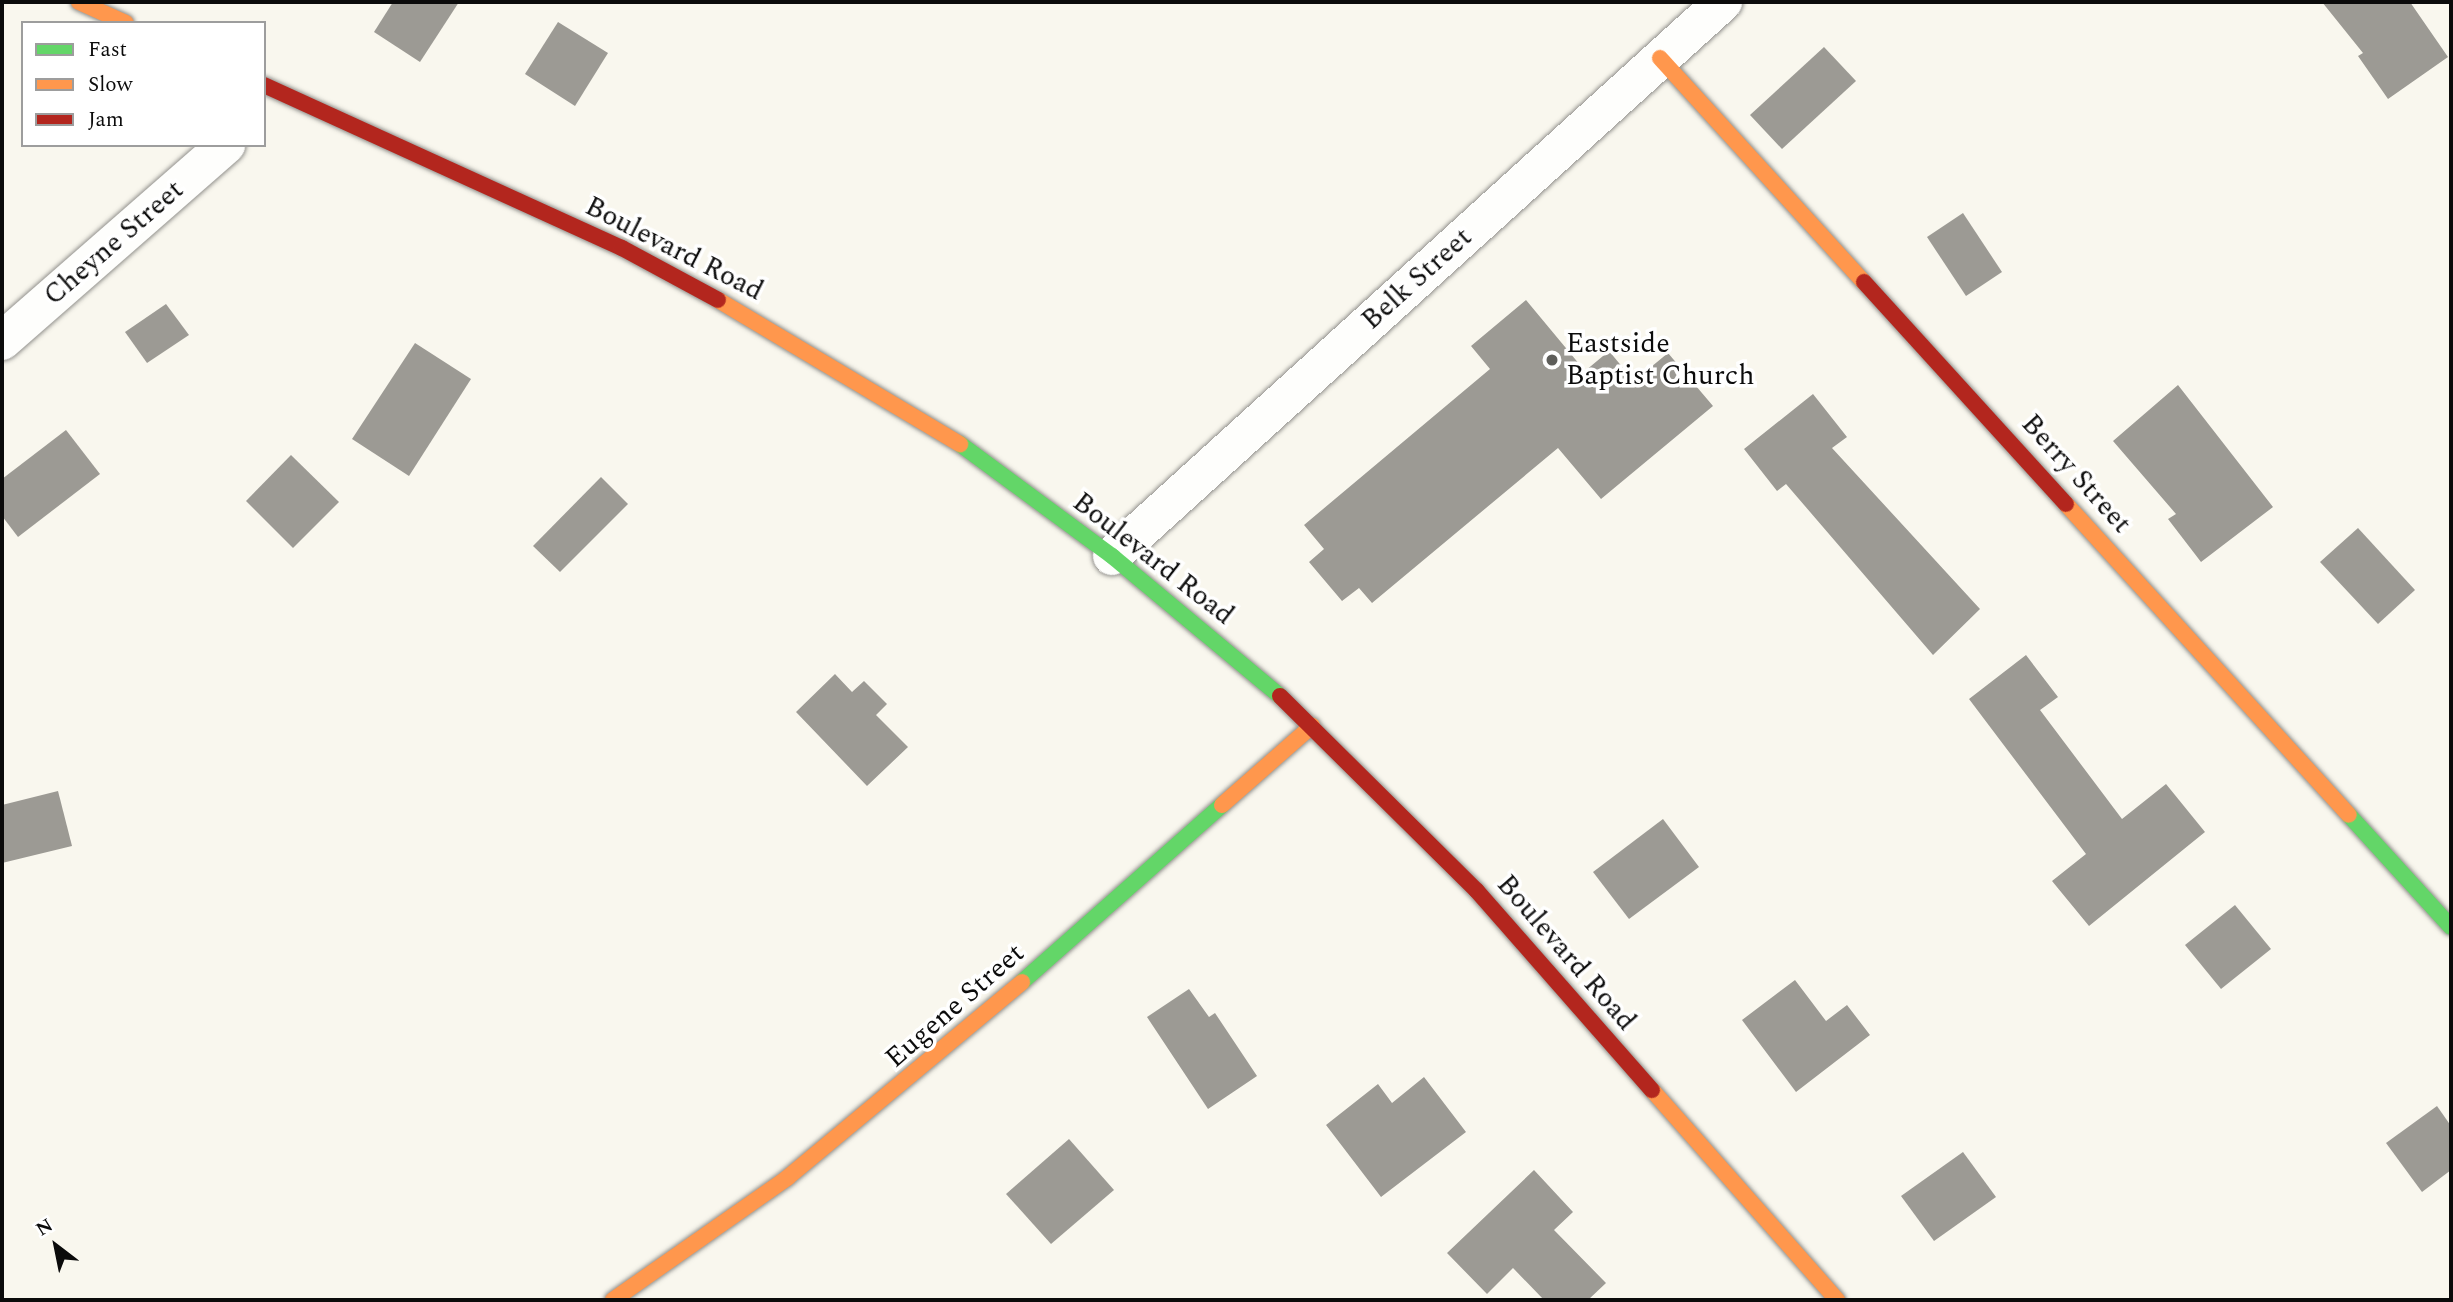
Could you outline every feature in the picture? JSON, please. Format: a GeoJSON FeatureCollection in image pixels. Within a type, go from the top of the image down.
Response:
{"type":"FeatureCollection","features":[{"type":"Feature","properties":{"kind":"street"},"geometry":{"type":"LineString","coordinates":[[79,2],[122,21]]}},
{"type":"Feature","properties":{"kind":"street","name":"Belk Street"},"geometry":{"type":"LineString","coordinates":[[1112,556],[1723,2]]}},
{"type":"Feature","properties":{"kind":"street","name":"Berry Street"},"geometry":{"type":"LineString","coordinates":[[1660,58],[2451,927]]}},
{"type":"Feature","properties":{"kind":"street","name":"Boulevard Road"},"geometry":{"type":"LineString","coordinates":[[271,97],[622,248],[779,333],[946,434],[1112,556],[1312,726],[1477,891],[1837,1300]]}},
{"type":"Feature","properties":{"kind":"street","name":"Cheyne Street"},"geometry":{"type":"LineString","coordinates":[[2,341],[224,147]]}},
{"type":"Feature","properties":{"kind":"street","name":"Eugene Street"},"geometry":{"type":"LineString","coordinates":[[613,1300],[787,1178],[911,1079],[1312,726]]}},
{"type":"Feature","properties":{"kind":"building"},"geometry":{"type":"Polygon","coordinates":[[[393,2],[459,2],[420,62],[374,32],[393,2]]]}},
{"type":"Feature","properties":{"kind":"building"},"geometry":{"type":"Polygon","coordinates":[[[2322,2],[2410,2],[2448,57],[2388,99],[2358,56],[2363,53],[2322,2]]]}},
{"type":"Feature","properties":{"kind":"building"},"geometry":{"type":"Polygon","coordinates":[[[558,22],[608,53],[575,106],[525,74],[558,22]]]}},
{"type":"Feature","properties":{"kind":"building"},"geometry":{"type":"Polygon","coordinates":[[[1824,47],[1856,81],[1782,149],[1750,115],[1824,47]]]}},
{"type":"Feature","properties":{"kind":"building"},"geometry":{"type":"Polygon","coordinates":[[[1963,213],[2002,272],[1966,296],[1927,237],[1963,213]]]}},
{"type":"Feature","properties":{"kind":"building"},"geometry":{"type":"Polygon","coordinates":[[[1526,300],[1585,371],[1609,351],[1634,381],[1668,353],[1713,406],[1601,499],[1558,448],[1372,603],[1359,588],[1342,601],[1309,562],[1324,549],[1304,525],[1490,369],[1471,346],[1526,300]]]}},
{"type":"Feature","properties":{"kind":"building"},"geometry":{"type":"Polygon","coordinates":[[[166,304],[189,335],[147,363],[125,332],[166,304]]]}},
{"type":"Feature","properties":{"kind":"building"},"geometry":{"type":"Polygon","coordinates":[[[415,343],[471,379],[409,476],[352,439],[415,343]]]}},
{"type":"Feature","properties":{"kind":"building"},"geometry":{"type":"Polygon","coordinates":[[[2178,385],[2273,507],[2201,562],[2168,519],[2176,514],[2113,441],[2178,385]]]}},
{"type":"Feature","properties":{"kind":"building"},"geometry":{"type":"Polygon","coordinates":[[[1813,394],[1847,437],[1832,448],[1980,609],[1933,655],[1786,484],[1777,491],[1744,449],[1813,394]]]}},
{"type":"Feature","properties":{"kind":"building"},"geometry":{"type":"Polygon","coordinates":[[[66,430],[100,474],[18,537],[2,516],[2,479],[66,430]]]}},
{"type":"Feature","properties":{"kind":"building"},"geometry":{"type":"Polygon","coordinates":[[[291,455],[339,502],[293,548],[246,501],[291,455]]]}},
{"type":"Feature","properties":{"kind":"building"},"geometry":{"type":"Polygon","coordinates":[[[601,477],[628,504],[560,572],[533,546],[601,477]]]}},
{"type":"Feature","properties":{"kind":"building"},"geometry":{"type":"Polygon","coordinates":[[[2358,528],[2415,590],[2378,624],[2320,562],[2358,528]]]}},
{"type":"Feature","properties":{"kind":"building"},"geometry":{"type":"Polygon","coordinates":[[[2026,655],[2058,697],[2040,710],[2122,819],[2166,784],[2205,832],[2089,926],[2052,881],[2086,854],[1969,699],[2026,655]]]}},
{"type":"Feature","properties":{"kind":"building"},"geometry":{"type":"Polygon","coordinates":[[[835,674],[852,692],[864,681],[887,704],[876,715],[908,747],[867,786],[796,712],[835,674]]]}},
{"type":"Feature","properties":{"kind":"building"},"geometry":{"type":"Polygon","coordinates":[[[58,791],[72,846],[2,863],[2,805],[58,791]]]}},
{"type":"Feature","properties":{"kind":"building"},"geometry":{"type":"Polygon","coordinates":[[[1663,819],[1699,867],[1629,919],[1593,872],[1663,819]]]}},
{"type":"Feature","properties":{"kind":"building"},"geometry":{"type":"Polygon","coordinates":[[[2235,905],[2271,949],[2221,989],[2185,945],[2235,905]]]}},
{"type":"Feature","properties":{"kind":"building"},"geometry":{"type":"Polygon","coordinates":[[[1795,980],[1826,1021],[1847,1005],[1870,1035],[1796,1092],[1742,1020],[1795,980]]]}},
{"type":"Feature","properties":{"kind":"building"},"geometry":{"type":"Polygon","coordinates":[[[1189,989],[1209,1017],[1215,1013],[1257,1076],[1208,1109],[1147,1017],[1189,989]]]}},
{"type":"Feature","properties":{"kind":"building"},"geometry":{"type":"Polygon","coordinates":[[[1424,1077],[1466,1132],[1381,1197],[1326,1125],[1378,1084],[1392,1103],[1424,1077]]]}},
{"type":"Feature","properties":{"kind":"building"},"geometry":{"type":"Polygon","coordinates":[[[2437,1106],[2451,1126],[2451,1170],[2422,1192],[2386,1143],[2437,1106]]]}},
{"type":"Feature","properties":{"kind":"building"},"geometry":{"type":"Polygon","coordinates":[[[1069,1139],[1114,1190],[1051,1244],[1006,1194],[1069,1139]]]}},
{"type":"Feature","properties":{"kind":"building"},"geometry":{"type":"Polygon","coordinates":[[[1963,1152],[1996,1197],[1934,1241],[1901,1196],[1963,1152]]]}},
{"type":"Feature","properties":{"kind":"building"},"geometry":{"type":"Polygon","coordinates":[[[1534,1170],[1573,1212],[1554,1230],[1606,1283],[1588,1300],[1544,1300],[1513,1268],[1487,1294],[1447,1253],[1534,1170]]]}},
{"type":"Feature","properties":{"kind":"traffic: fast"},"geometry":{"type":"LineString","coordinates":[[960,444],[1112,556],[1280,696]]}},
{"type":"Feature","properties":{"kind":"traffic: fast"},"geometry":{"type":"LineString","coordinates":[[1022,982],[1222,805]]}},
{"type":"Feature","properties":{"kind":"traffic: fast"},"geometry":{"type":"LineString","coordinates":[[2349,815],[2451,927]]}},
{"type":"Feature","properties":{"kind":"traffic: slow"},"geometry":{"type":"LineString","coordinates":[[79,2],[122,21]]}},
{"type":"Feature","properties":{"kind":"traffic: slow"},"geometry":{"type":"LineString","coordinates":[[1660,58],[1864,282]]}},
{"type":"Feature","properties":{"kind":"traffic: slow"},"geometry":{"type":"LineString","coordinates":[[718,300],[960,444]]}},
{"type":"Feature","properties":{"kind":"traffic: slow"},"geometry":{"type":"LineString","coordinates":[[2066,504],[2349,815]]}},
{"type":"Feature","properties":{"kind":"traffic: slow"},"geometry":{"type":"LineString","coordinates":[[1222,805],[1312,726]]}},
{"type":"Feature","properties":{"kind":"traffic: slow"},"geometry":{"type":"LineString","coordinates":[[613,1300],[787,1178],[1022,982]]}},
{"type":"Feature","properties":{"kind":"traffic: slow"},"geometry":{"type":"LineString","coordinates":[[1652,1090],[1837,1300]]}},
{"type":"Feature","properties":{"kind":"traffic: jam"},"geometry":{"type":"LineString","coordinates":[[266,86],[622,248],[718,300]]}},
{"type":"Feature","properties":{"kind":"traffic: jam"},"geometry":{"type":"LineString","coordinates":[[1864,282],[2066,504]]}},
{"type":"Feature","properties":{"kind":"traffic: jam"},"geometry":{"type":"LineString","coordinates":[[1280,696],[1477,891],[1652,1090]]}},
{"type":"Feature","properties":{"kind":"place","name":"Eastside Baptist Church"},"geometry":{"type":"Point","coordinates":[1552,360]}}]}
